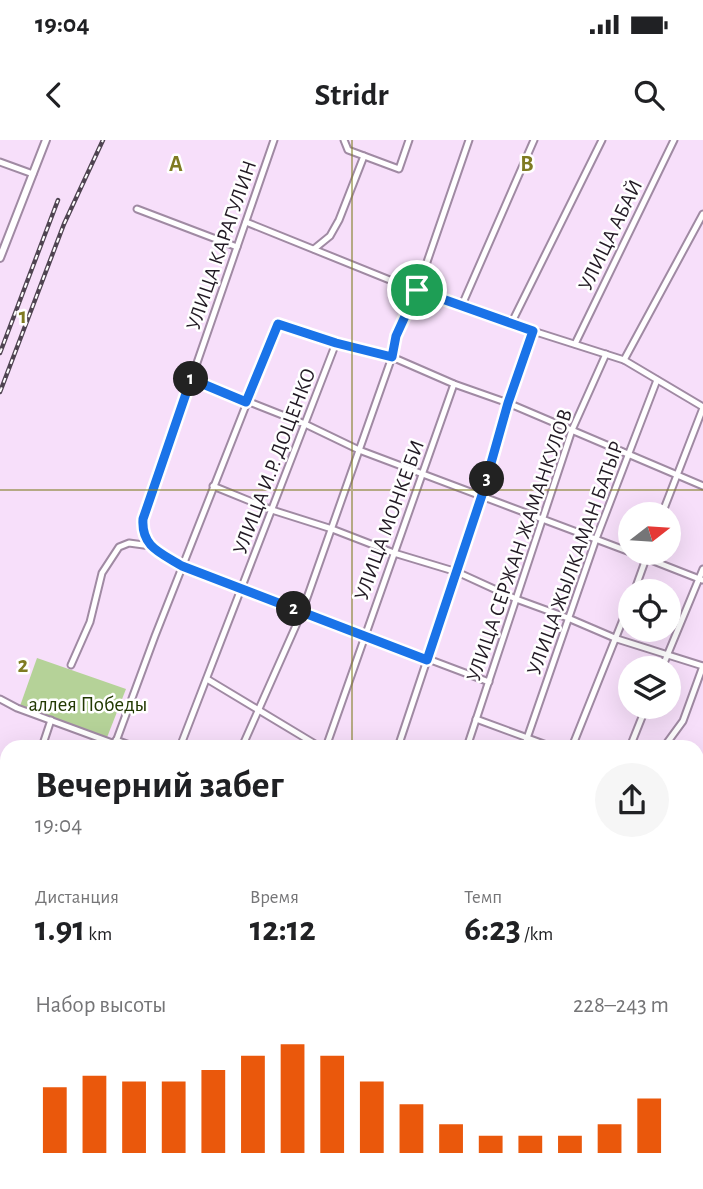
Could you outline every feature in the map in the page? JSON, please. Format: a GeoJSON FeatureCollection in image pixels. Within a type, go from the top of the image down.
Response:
{"type":"FeatureCollection","features":[{"type":"Feature","properties":{"kind":"street"},"geometry":{"type":"LineString","coordinates":[[0,258],[46,140]]}},
{"type":"Feature","properties":{"kind":"street","name":"УЛИЦА КАРАГУЛИН"},"geometry":{"type":"LineString","coordinates":[[151,546],[142,532],[143,519],[274,140]]}},
{"type":"Feature","properties":{"kind":"street"},"geometry":{"type":"LineString","coordinates":[[344,140],[348,150],[399,169],[409,140]]}},
{"type":"Feature","properties":{"kind":"street"},"geometry":{"type":"LineString","coordinates":[[245,740],[302,612],[392,357],[396,336],[417,290],[469,140]]}},
{"type":"Feature","properties":{"kind":"street"},"geometry":{"type":"LineString","coordinates":[[461,305],[534,140]]}},
{"type":"Feature","properties":{"kind":"street"},"geometry":{"type":"LineString","coordinates":[[511,324],[602,140]]}},
{"type":"Feature","properties":{"kind":"street","name":"УЛИЦА АБАЙ"},"geometry":{"type":"LineString","coordinates":[[575,344],[674,140]]}},
{"type":"Feature","properties":{"kind":"street"},"geometry":{"type":"LineString","coordinates":[[314,249],[330,236],[339,220],[364,156]]}},
{"type":"Feature","properties":{"kind":"street"},"geometry":{"type":"LineString","coordinates":[[0,162],[33,174]]}},
{"type":"Feature","properties":{"kind":"street"},"geometry":{"type":"LineString","coordinates":[[137,209],[237,247]]}},
{"type":"Feature","properties":{"kind":"street"},"geometry":{"type":"LineString","coordinates":[[624,360],[703,214]]}},
{"type":"Feature","properties":{"kind":"street"},"geometry":{"type":"LineString","coordinates":[[246,222],[417,290],[624,360],[703,408],[666,502]]}},
{"type":"Feature","properties":{"kind":"street"},"geometry":{"type":"LineString","coordinates":[[117,740],[278,324],[336,343],[392,357],[703,485]]}},
{"type":"Feature","properties":{"kind":"street"},"geometry":{"type":"LineString","coordinates":[[400,740],[533,331]]}},
{"type":"Feature","properties":{"kind":"street","name":"УЛИЦА И.Р. ДОЦЕНКО"},"geometry":{"type":"LineString","coordinates":[[183,740],[336,343]]}},
{"type":"Feature","properties":{"kind":"street","name":"УЛИЦА СЕРЖАН ЖАМАНКУЛОВ"},"geometry":{"type":"LineString","coordinates":[[470,740],[572,430],[606,354]]}},
{"type":"Feature","properties":{"kind":"street"},"geometry":{"type":"LineString","coordinates":[[191,379],[305,424],[359,450],[618,547]]}},
{"type":"Feature","properties":{"kind":"street","name":"УЛИЦА ЖЫЛКАМАН БАТЫР"},"geometry":{"type":"LineString","coordinates":[[528,739],[596,539],[657,380]]}},
{"type":"Feature","properties":{"kind":"street","name":"УЛИЦА МОНКЕ БИ"},"geometry":{"type":"LineString","coordinates":[[328,740],[454,384]]}},
{"type":"Feature","properties":{"kind":"street"},"geometry":{"type":"LineString","coordinates":[[213,486],[272,510],[457,572],[516,599],[617,639],[703,666],[683,722],[669,740]]}},
{"type":"Feature","properties":{"kind":"street"},"geometry":{"type":"LineString","coordinates":[[71,665],[90,622],[102,573],[119,547],[129,543],[151,546],[182,566],[489,682]]}},
{"type":"Feature","properties":{"kind":"street"},"geometry":{"type":"LineString","coordinates":[[670,565],[701,579]]}},
{"type":"Feature","properties":{"kind":"street"},"geometry":{"type":"LineString","coordinates":[[667,656],[703,569]]}},
{"type":"Feature","properties":{"kind":"street"},"geometry":{"type":"LineString","coordinates":[[575,740],[618,636]]}},
{"type":"Feature","properties":{"kind":"street"},"geometry":{"type":"LineString","coordinates":[[207,679],[309,740]]}},
{"type":"Feature","properties":{"kind":"street"},"geometry":{"type":"LineString","coordinates":[[0,699],[104,740]]}},
{"type":"Feature","properties":{"kind":"street"},"geometry":{"type":"LineString","coordinates":[[477,719],[531,740]]}},
{"type":"Feature","properties":{"kind":"street"},"geometry":{"type":"LineString","coordinates":[[633,740],[641,719]]}},
{"type":"Feature","properties":{"kind":"street"},"geometry":{"type":"LineString","coordinates":[[44,740],[51,720]]}},
{"type":"Feature","properties":{"kind":"green space","name":"аллея Победы"},"geometry":{"type":"Polygon","coordinates":[[[37,658],[126,689],[106,740],[20,706],[37,658]]]}},
{"type":"Feature","properties":{"kind":"railway"},"geometry":{"type":"LineString","coordinates":[[0,392],[64,224],[103,140]]}},
{"type":"Feature","properties":{"kind":"railway"},"geometry":{"type":"LineString","coordinates":[[0,353],[58,200]]}},
{"type":"Feature","properties":{"kind":"route"},"geometry":{"type":"LineString","coordinates":[[417,290],[533,331],[427,660],[182,566],[151,546],[142,532],[143,519],[191,379],[246,402],[278,324],[336,343],[392,357],[396,336],[417,290]]}}]}
